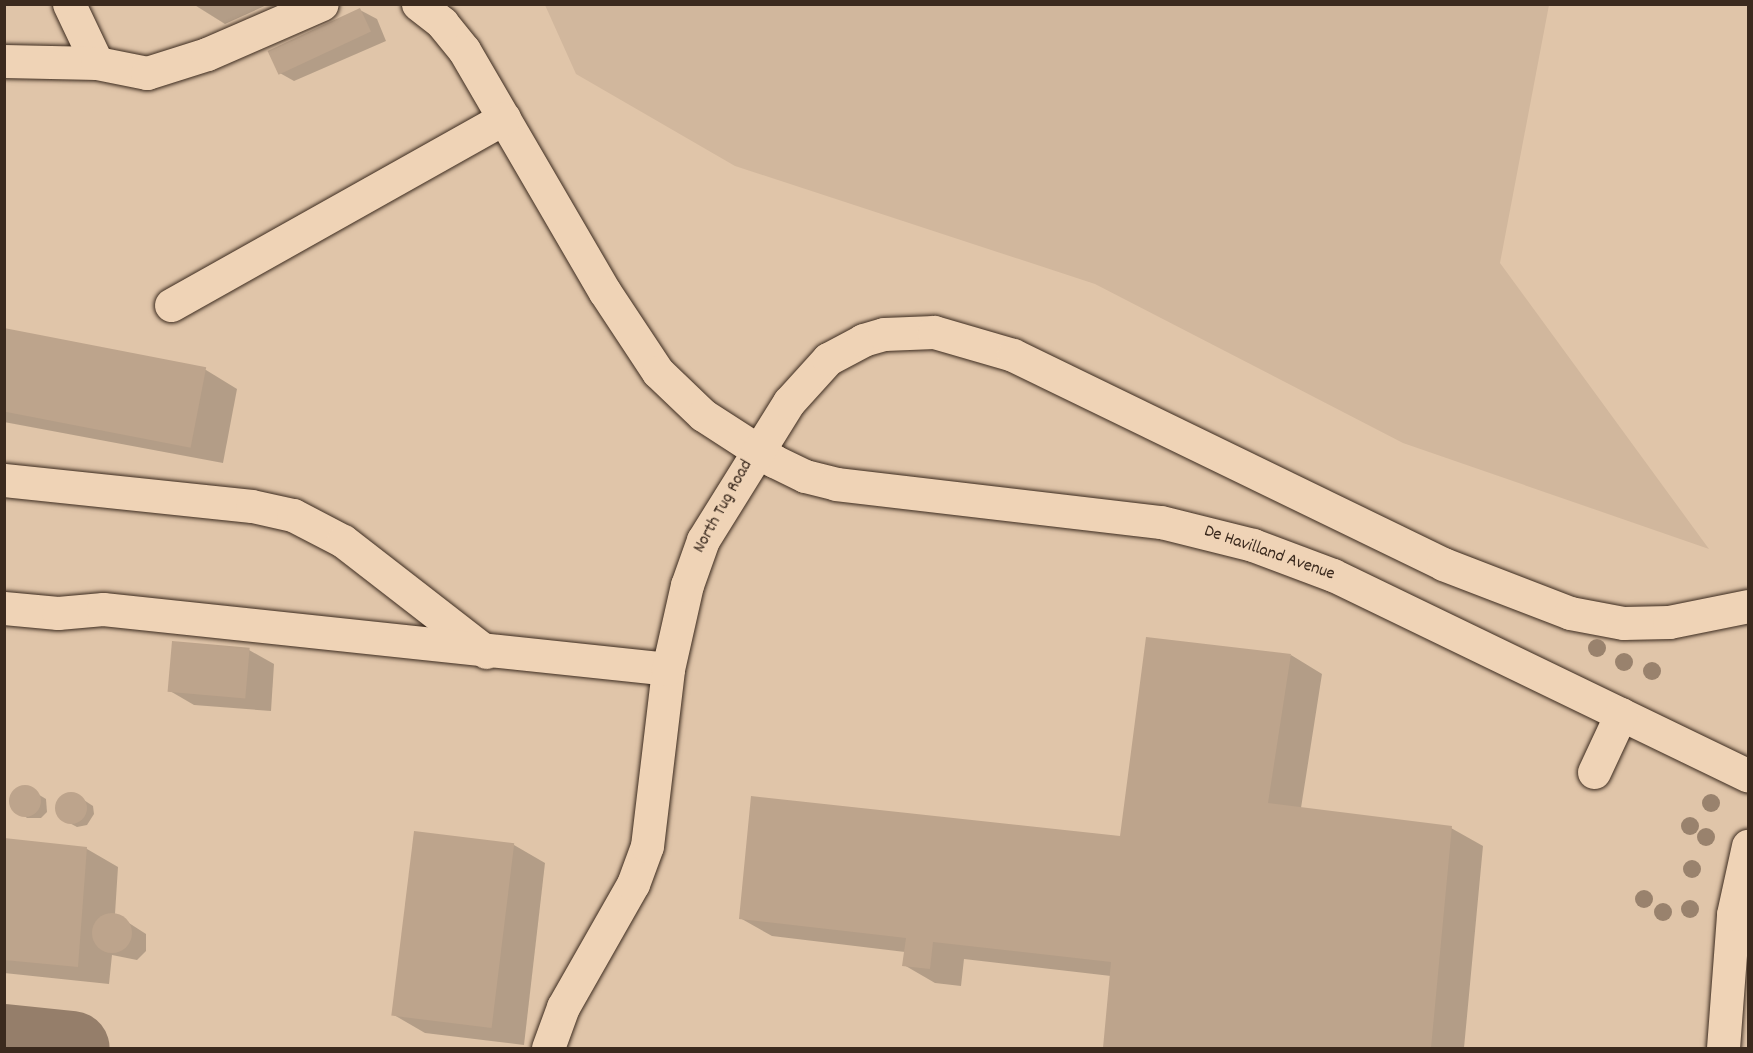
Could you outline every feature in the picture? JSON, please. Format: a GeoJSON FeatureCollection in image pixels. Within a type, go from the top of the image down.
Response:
{"type":"FeatureCollection","features":[{"type":"Feature","properties":{"kind":"street"},"geometry":{"type":"LineString","coordinates":[[69,4],[97,63]]}},
{"type":"Feature","properties":{"kind":"street"},"geometry":{"type":"LineString","coordinates":[[4,61],[97,63],[147,73],[207,54],[322,4]]}},
{"type":"Feature","properties":{"kind":"street","name":"De Havilland Avenue"},"geometry":{"type":"LineString","coordinates":[[418,4],[453,34],[605,292],[658,372],[703,414],[792,471],[836,484],[1179,540],[1253,545],[1333,575],[1749,776]]}},
{"type":"Feature","properties":{"kind":"street"},"geometry":{"type":"LineString","coordinates":[[171,305],[504,118]]}},
{"type":"Feature","properties":{"kind":"street","name":"North Tug Road"},"geometry":{"type":"LineString","coordinates":[[548,1048],[563,1007],[642,864],[651,828],[668,669],[695,560],[712,523],[756,450],[809,379],[844,349],[884,334],[934,332],[1013,355],[1443,564],[1570,613],[1623,623],[1669,622],[1749,606]]}},
{"type":"Feature","properties":{"kind":"street"},"geometry":{"type":"LineString","coordinates":[[4,480],[252,506],[293,515],[343,541],[486,652]]}},
{"type":"Feature","properties":{"kind":"street"},"geometry":{"type":"LineString","coordinates":[[4,608],[58,613],[103,609],[486,652],[668,669]]}},
{"type":"Feature","properties":{"kind":"street"},"geometry":{"type":"LineString","coordinates":[[1594,772],[1621,714]]}},
{"type":"Feature","properties":{"kind":"street"},"geometry":{"type":"LineString","coordinates":[[1723,1048],[1733,914],[1749,846]]}},
{"type":"Feature","properties":{"kind":"shaded area"},"geometry":{"type":"Polygon","coordinates":[[[5,5],[1748,5],[1748,1048],[5,1048],[5,5]]]}},
{"type":"Feature","properties":{"kind":"shaded area"},"geometry":{"type":"Polygon","coordinates":[[[545,5],[1549,5],[1500,263],[1709,549],[1403,443],[1095,284],[735,166],[576,74],[545,5]]]}},
{"type":"Feature","properties":{"kind":"building"},"geometry":{"type":"Polygon","coordinates":[[[360,8],[371,32],[279,75],[268,51],[360,8]]]}},
{"type":"Feature","properties":{"kind":"building"},"geometry":{"type":"Polygon","coordinates":[[[4,328],[206,367],[191,448],[4,412],[4,328]]]}},
{"type":"Feature","properties":{"kind":"building"},"geometry":{"type":"Polygon","coordinates":[[[1146,637],[1291,654],[1268,803],[1452,826],[1431,1048],[1103,1048],[1111,962],[933,942],[930,969],[902,966],[906,938],[739,919],[751,796],[1120,836],[1146,637]]]}},
{"type":"Feature","properties":{"kind":"building"},"geometry":{"type":"Polygon","coordinates":[[[172,641],[250,648],[245,699],[168,692],[172,641]]]}},
{"type":"Feature","properties":{"kind":"building"},"geometry":{"type":"Polygon","coordinates":[[[25,785],[36,790],[41,801],[36,812],[25,817],[14,812],[9,801],[14,790],[25,785]]]}},
{"type":"Feature","properties":{"kind":"building"},"geometry":{"type":"Polygon","coordinates":[[[71,792],[82,797],[87,808],[82,819],[71,824],[60,819],[55,808],[60,797],[71,792]]]}},
{"type":"Feature","properties":{"kind":"building"},"geometry":{"type":"Polygon","coordinates":[[[414,831],[514,843],[492,1028],[391,1016],[414,831]]]}},
{"type":"Feature","properties":{"kind":"building"},"geometry":{"type":"Polygon","coordinates":[[[4,838],[87,847],[78,967],[4,960],[4,838]]]}},
{"type":"Feature","properties":{"kind":"building"},"geometry":{"type":"Polygon","coordinates":[[[112,913],[120,914],[126,919],[131,925],[131,941],[126,947],[120,952],[112,953],[104,952],[98,947],[93,941],[92,933],[93,925],[98,919],[104,914],[112,913]]]}},
{"type":"Feature","properties":{"kind":"taxiway"},"geometry":{"type":"LineString","coordinates":[[4,1041],[72,1048]]}}]}
